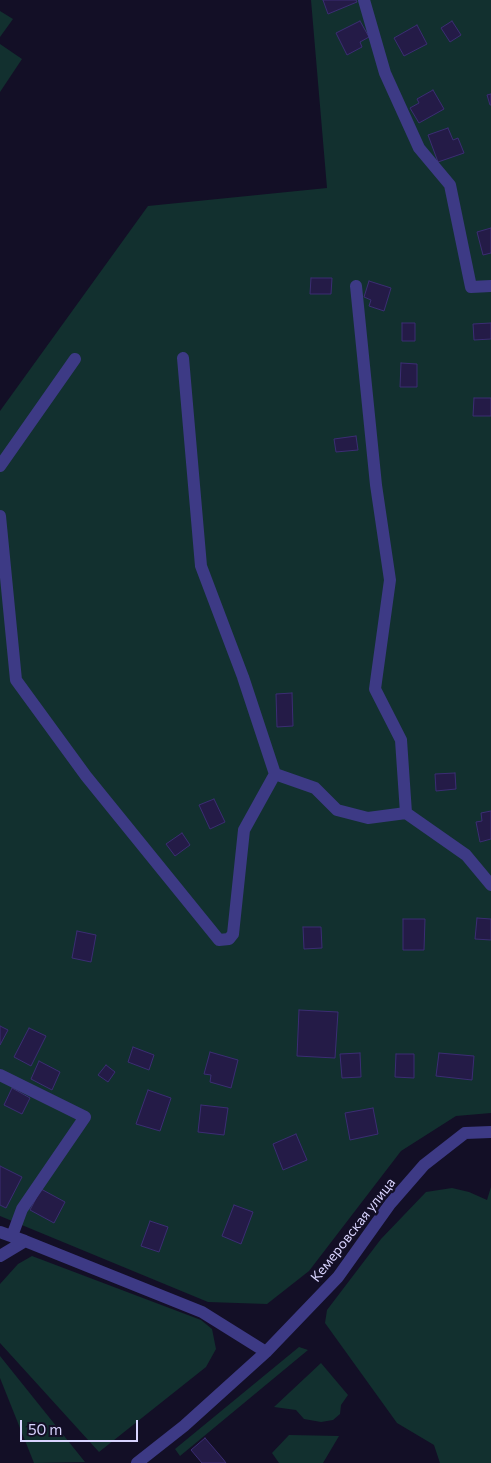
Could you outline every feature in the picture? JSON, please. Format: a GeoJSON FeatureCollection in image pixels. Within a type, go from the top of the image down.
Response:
{"type":"FeatureCollection","features":[{"type":"Feature","properties":{"kind":"street"},"geometry":{"type":"LineString","coordinates":[[364,0],[385,73],[419,148],[450,185],[471,288],[491,286]]}},
{"type":"Feature","properties":{"kind":"street"},"geometry":{"type":"LineString","coordinates":[[356,286],[376,486],[390,580],[375,690],[401,740],[406,812]]}},
{"type":"Feature","properties":{"kind":"street"},"geometry":{"type":"LineString","coordinates":[[0,466],[75,358]]}},
{"type":"Feature","properties":{"kind":"street"},"geometry":{"type":"LineString","coordinates":[[0,516],[16,680],[86,776],[219,940],[229,939],[233,934],[244,830],[275,774],[201,566],[183,358]]}},
{"type":"Feature","properties":{"kind":"street"},"geometry":{"type":"LineString","coordinates":[[275,774],[315,788],[337,810],[368,818],[406,812],[466,855],[491,885]]}},
{"type":"Feature","properties":{"kind":"street"},"geometry":{"type":"LineString","coordinates":[[0,1075],[85,1117],[6,1234],[202,1312],[266,1352]]}},
{"type":"Feature","properties":{"kind":"street","name":"Кемеровская улица"},"geometry":{"type":"LineString","coordinates":[[137,1463],[184,1426],[266,1352],[338,1277],[390,1204],[424,1165],[465,1133],[491,1132]]}},
{"type":"Feature","properties":{"kind":"street"},"geometry":{"type":"LineString","coordinates":[[0,1256],[25,1241]]}},
{"type":"Feature","properties":{"kind":"green space"},"geometry":{"type":"Polygon","coordinates":[[[311,0],[491,0],[491,1113],[456,1116],[401,1151],[309,1271],[267,1304],[208,1302],[0,1216],[0,411],[148,206],[327,188],[311,0]]]}},
{"type":"Feature","properties":{"kind":"green space"},"geometry":{"type":"Polygon","coordinates":[[[0,11],[13,19],[0,37],[0,11]]]}},
{"type":"Feature","properties":{"kind":"green space"},"geometry":{"type":"Polygon","coordinates":[[[0,44],[22,59],[0,92],[0,44]]]}},
{"type":"Feature","properties":{"kind":"green space"},"geometry":{"type":"Polygon","coordinates":[[[491,1187],[491,1463],[440,1463],[434,1445],[397,1423],[325,1323],[327,1310],[381,1239],[426,1192],[452,1188],[469,1192],[487,1200],[491,1187]]]}},
{"type":"Feature","properties":{"kind":"green space"},"geometry":{"type":"Polygon","coordinates":[[[32,1256],[201,1320],[212,1329],[216,1349],[206,1367],[99,1452],[0,1343],[0,1284],[18,1264],[32,1256]]]}},
{"type":"Feature","properties":{"kind":"green space"},"geometry":{"type":"Polygon","coordinates":[[[299,1347],[308,1350],[180,1456],[175,1449],[299,1347]]]}},
{"type":"Feature","properties":{"kind":"green space"},"geometry":{"type":"Polygon","coordinates":[[[0,1356],[85,1462],[34,1463],[0,1378],[0,1356]]]}},
{"type":"Feature","properties":{"kind":"green space"},"geometry":{"type":"Polygon","coordinates":[[[321,1363],[348,1395],[341,1405],[340,1414],[333,1420],[321,1422],[304,1419],[296,1410],[274,1407],[321,1363]]]}},
{"type":"Feature","properties":{"kind":"green space"},"geometry":{"type":"Polygon","coordinates":[[[289,1435],[339,1436],[323,1463],[279,1463],[272,1453],[289,1435]]]}},
{"type":"Feature","properties":{"kind":"building"},"geometry":{"type":"Polygon","coordinates":[[[323,0],[356,0],[357,2],[328,14],[323,0]]]}},
{"type":"Feature","properties":{"kind":"building"},"geometry":{"type":"Polygon","coordinates":[[[360,21],[369,37],[360,42],[362,47],[347,55],[336,33],[360,21]]]}},
{"type":"Feature","properties":{"kind":"building"},"geometry":{"type":"Polygon","coordinates":[[[452,21],[461,35],[450,42],[441,28],[452,21]]]}},
{"type":"Feature","properties":{"kind":"building"},"geometry":{"type":"Polygon","coordinates":[[[417,25],[427,44],[404,56],[394,38],[417,25]]]}},
{"type":"Feature","properties":{"kind":"building"},"geometry":{"type":"Polygon","coordinates":[[[433,90],[444,109],[419,123],[410,108],[419,103],[417,99],[433,90]]]}},
{"type":"Feature","properties":{"kind":"building"},"geometry":{"type":"Polygon","coordinates":[[[491,94],[491,105],[490,105],[487,95],[491,94]]]}},
{"type":"Feature","properties":{"kind":"building"},"geometry":{"type":"Polygon","coordinates":[[[448,128],[453,140],[458,138],[464,153],[438,162],[428,135],[448,128]]]}},
{"type":"Feature","properties":{"kind":"building"},"geometry":{"type":"Polygon","coordinates":[[[491,228],[491,253],[483,255],[477,232],[491,228]]]}},
{"type":"Feature","properties":{"kind":"building"},"geometry":{"type":"Polygon","coordinates":[[[311,278],[332,278],[331,294],[310,294],[311,278]]]}},
{"type":"Feature","properties":{"kind":"building"},"geometry":{"type":"Polygon","coordinates":[[[369,281],[391,288],[384,311],[369,306],[371,300],[364,297],[369,281]]]}},
{"type":"Feature","properties":{"kind":"building"},"geometry":{"type":"Polygon","coordinates":[[[402,323],[415,323],[415,341],[402,341],[402,323]]]}},
{"type":"Feature","properties":{"kind":"building"},"geometry":{"type":"Polygon","coordinates":[[[491,323],[491,339],[474,340],[473,324],[491,323]]]}},
{"type":"Feature","properties":{"kind":"building"},"geometry":{"type":"Polygon","coordinates":[[[401,363],[417,364],[417,387],[400,387],[401,363]]]}},
{"type":"Feature","properties":{"kind":"building"},"geometry":{"type":"Polygon","coordinates":[[[474,398],[491,398],[491,416],[473,416],[474,398]]]}},
{"type":"Feature","properties":{"kind":"building"},"geometry":{"type":"Polygon","coordinates":[[[356,436],[358,450],[336,452],[334,439],[356,436]]]}},
{"type":"Feature","properties":{"kind":"building"},"geometry":{"type":"Polygon","coordinates":[[[292,693],[293,726],[277,727],[276,694],[292,693]]]}},
{"type":"Feature","properties":{"kind":"building"},"geometry":{"type":"Polygon","coordinates":[[[455,773],[456,789],[436,791],[435,774],[455,773]]]}},
{"type":"Feature","properties":{"kind":"building"},"geometry":{"type":"Polygon","coordinates":[[[214,799],[225,822],[210,829],[199,805],[214,799]]]}},
{"type":"Feature","properties":{"kind":"building"},"geometry":{"type":"Polygon","coordinates":[[[491,811],[491,839],[480,842],[476,822],[482,821],[481,813],[491,811]]]}},
{"type":"Feature","properties":{"kind":"building"},"geometry":{"type":"Polygon","coordinates":[[[182,833],[190,845],[175,856],[166,844],[182,833]]]}},
{"type":"Feature","properties":{"kind":"building"},"geometry":{"type":"Polygon","coordinates":[[[477,918],[491,919],[491,940],[475,939],[477,918]]]}},
{"type":"Feature","properties":{"kind":"building"},"geometry":{"type":"Polygon","coordinates":[[[403,919],[425,919],[424,950],[403,950],[403,919]]]}},
{"type":"Feature","properties":{"kind":"building"},"geometry":{"type":"Polygon","coordinates":[[[303,927],[321,927],[322,948],[304,949],[303,927]]]}},
{"type":"Feature","properties":{"kind":"building"},"geometry":{"type":"Polygon","coordinates":[[[77,931],[96,935],[91,962],[72,958],[77,931]]]}},
{"type":"Feature","properties":{"kind":"building"},"geometry":{"type":"Polygon","coordinates":[[[299,1010],[338,1012],[335,1058],[297,1056],[299,1010]]]}},
{"type":"Feature","properties":{"kind":"building"},"geometry":{"type":"Polygon","coordinates":[[[0,1026],[8,1030],[0,1045],[0,1026]]]}},
{"type":"Feature","properties":{"kind":"building"},"geometry":{"type":"Polygon","coordinates":[[[29,1028],[46,1036],[31,1066],[14,1057],[29,1028]]]}},
{"type":"Feature","properties":{"kind":"building"},"geometry":{"type":"Polygon","coordinates":[[[133,1047],[154,1055],[149,1070],[128,1062],[133,1047]]]}},
{"type":"Feature","properties":{"kind":"building"},"geometry":{"type":"Polygon","coordinates":[[[210,1052],[238,1060],[231,1088],[210,1082],[211,1075],[204,1074],[210,1052]]]}},
{"type":"Feature","properties":{"kind":"building"},"geometry":{"type":"Polygon","coordinates":[[[360,1053],[361,1077],[342,1078],[340,1054],[360,1053]]]}},
{"type":"Feature","properties":{"kind":"building"},"geometry":{"type":"Polygon","coordinates":[[[439,1053],[474,1056],[472,1080],[436,1076],[439,1053]]]}},
{"type":"Feature","properties":{"kind":"building"},"geometry":{"type":"Polygon","coordinates":[[[396,1054],[414,1054],[414,1078],[395,1077],[396,1054]]]}},
{"type":"Feature","properties":{"kind":"building"},"geometry":{"type":"Polygon","coordinates":[[[39,1061],[60,1072],[52,1090],[31,1079],[39,1061]]]}},
{"type":"Feature","properties":{"kind":"building"},"geometry":{"type":"Polygon","coordinates":[[[106,1065],[115,1072],[108,1082],[98,1075],[106,1065]]]}},
{"type":"Feature","properties":{"kind":"building"},"geometry":{"type":"Polygon","coordinates":[[[12,1088],[30,1098],[22,1114],[4,1105],[12,1088]]]}},
{"type":"Feature","properties":{"kind":"building"},"geometry":{"type":"Polygon","coordinates":[[[148,1090],[171,1098],[160,1131],[136,1124],[148,1090]]]}},
{"type":"Feature","properties":{"kind":"building"},"geometry":{"type":"Polygon","coordinates":[[[201,1105],[228,1108],[224,1135],[198,1132],[201,1105]]]}},
{"type":"Feature","properties":{"kind":"building"},"geometry":{"type":"Polygon","coordinates":[[[373,1108],[378,1134],[350,1140],[345,1113],[373,1108]]]}},
{"type":"Feature","properties":{"kind":"building"},"geometry":{"type":"Polygon","coordinates":[[[296,1134],[307,1160],[283,1170],[273,1144],[296,1134]]]}},
{"type":"Feature","properties":{"kind":"building"},"geometry":{"type":"Polygon","coordinates":[[[0,1166],[22,1177],[6,1208],[0,1205],[0,1166]]]}},
{"type":"Feature","properties":{"kind":"building"},"geometry":{"type":"Polygon","coordinates":[[[41,1189],[65,1202],[54,1223],[30,1210],[41,1189]]]}},
{"type":"Feature","properties":{"kind":"building"},"geometry":{"type":"Polygon","coordinates":[[[234,1205],[253,1212],[241,1244],[222,1236],[234,1205]]]}},
{"type":"Feature","properties":{"kind":"building"},"geometry":{"type":"Polygon","coordinates":[[[150,1221],[168,1227],[159,1252],[141,1246],[150,1221]]]}},
{"type":"Feature","properties":{"kind":"building"},"geometry":{"type":"Polygon","coordinates":[[[205,1438],[226,1463],[202,1463],[191,1450],[205,1438]]]}}]}
